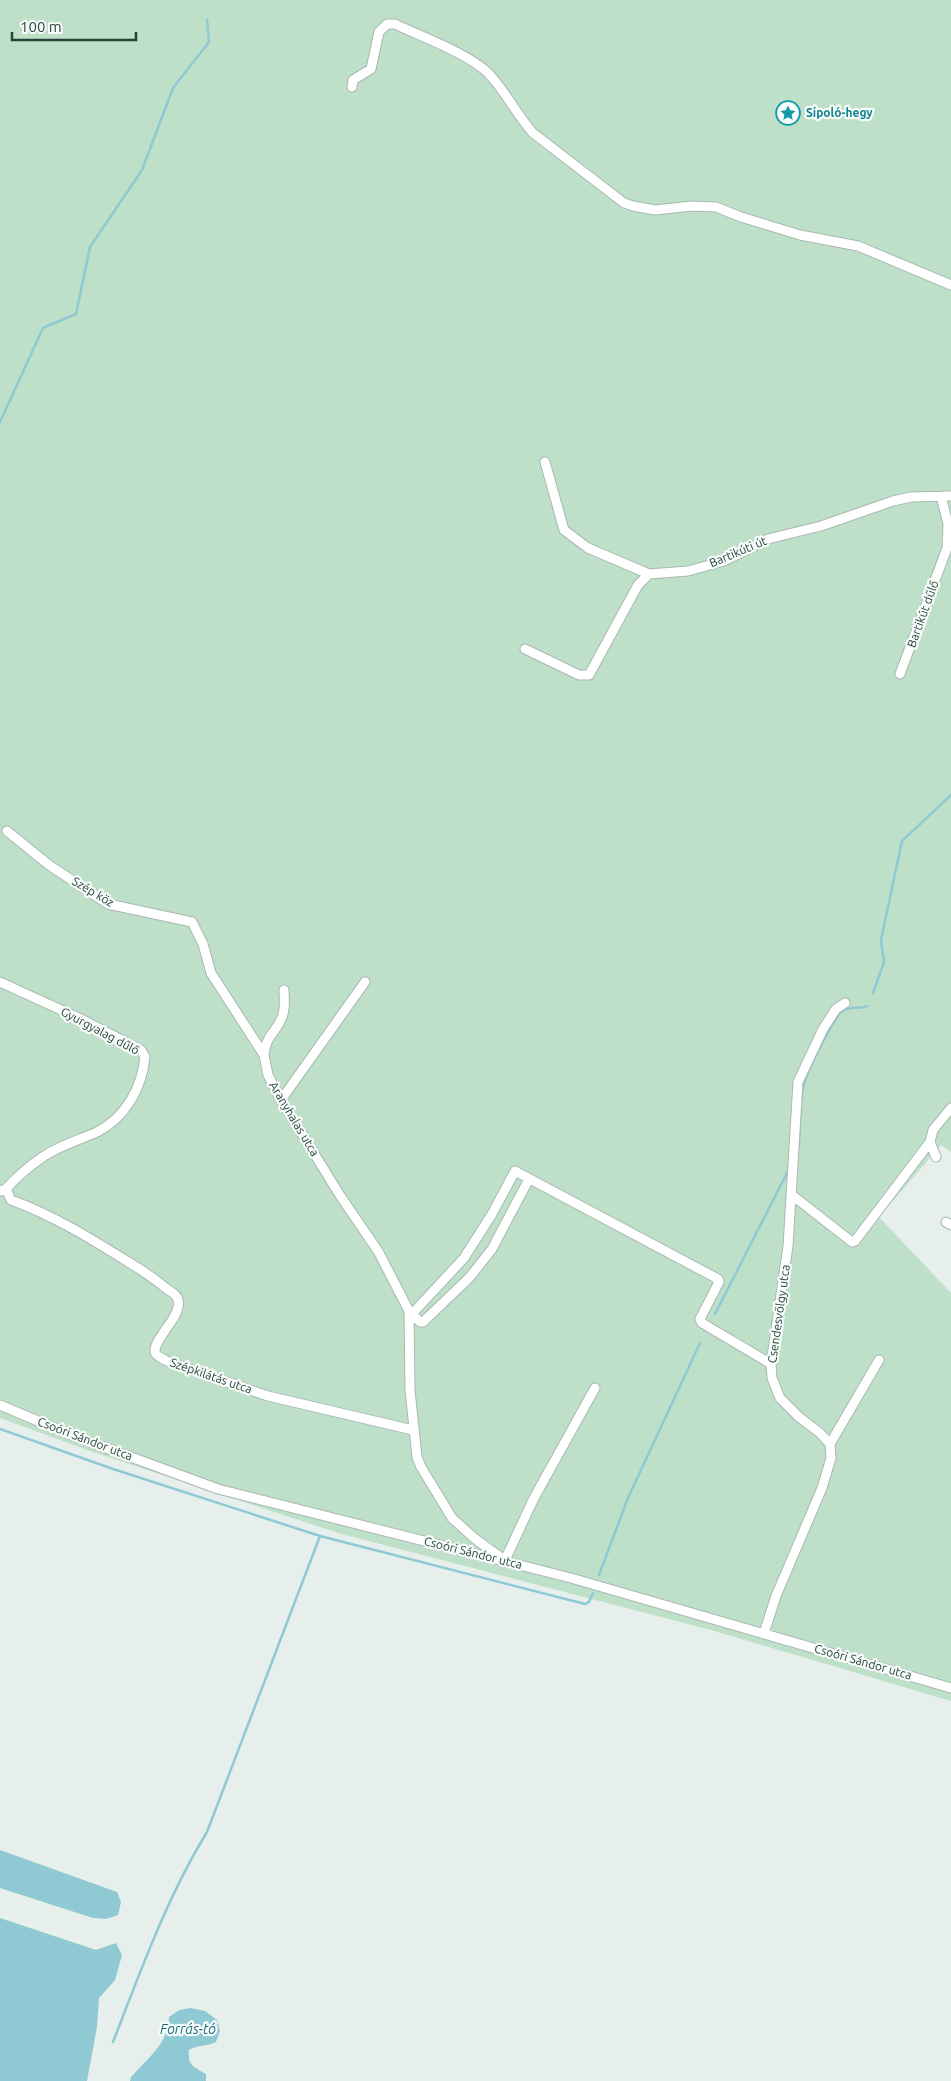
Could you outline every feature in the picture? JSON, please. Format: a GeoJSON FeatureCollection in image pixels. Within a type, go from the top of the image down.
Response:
{"type":"FeatureCollection","features":[{"type":"Feature","properties":{"kind":"street"},"geometry":{"type":"LineString","coordinates":[[352,87],[353,80],[371,69],[379,32],[387,24],[396,24],[461,55],[486,72],[533,133],[624,203],[655,210],[692,206],[716,207],[741,217],[800,235],[858,246],[951,285]]}},
{"type":"Feature","properties":{"kind":"street"},"geometry":{"type":"LineString","coordinates":[[525,648],[579,676],[589,675],[638,584],[649,574],[588,548],[564,530],[545,462]]}},
{"type":"Feature","properties":{"kind":"street","name":"Bartikút dűlő"},"geometry":{"type":"LineString","coordinates":[[900,674],[947,548],[948,524],[941,496]]}},
{"type":"Feature","properties":{"kind":"street","name":"Bartikúti út"},"geometry":{"type":"LineString","coordinates":[[649,574],[688,571],[724,561],[768,539],[821,526],[893,501],[910,498],[951,496]]}},
{"type":"Feature","properties":{"kind":"street","name":"Szép köz"},"geometry":{"type":"LineString","coordinates":[[7,831],[49,865],[108,904],[192,922]]}},
{"type":"Feature","properties":{"kind":"street","name":"Aranyhalas utca"},"geometry":{"type":"LineString","coordinates":[[192,922],[203,944],[210,973],[264,1055],[268,1075],[280,1100],[341,1197],[378,1251],[411,1313],[410,1390],[413,1430],[417,1456],[421,1467],[452,1518],[474,1538],[505,1560]]}},
{"type":"Feature","properties":{"kind":"street","name":"Gyurgyalag dűlő"},"geometry":{"type":"LineString","coordinates":[[0,982],[79,1018],[141,1050],[145,1057],[136,1095],[117,1117],[98,1131],[44,1156],[3,1190]]}},
{"type":"Feature","properties":{"kind":"street"},"geometry":{"type":"LineString","coordinates":[[280,1100],[365,982]]}},
{"type":"Feature","properties":{"kind":"street"},"geometry":{"type":"LineString","coordinates":[[264,1055],[268,1037],[282,1018],[285,1009],[284,990]]}},
{"type":"Feature","properties":{"kind":"street","name":"Csendesvölgy utca"},"geometry":{"type":"LineString","coordinates":[[830,1444],[780,1398],[772,1378],[771,1364],[781,1308],[792,1195],[798,1082],[822,1029],[836,1009],[845,1002]]}},
{"type":"Feature","properties":{"kind":"street"},"geometry":{"type":"LineString","coordinates":[[792,1195],[852,1242],[855,1241],[930,1142],[933,1130],[951,1108]]}},
{"type":"Feature","properties":{"kind":"street"},"geometry":{"type":"LineString","coordinates":[[930,1142],[936,1157]]}},
{"type":"Feature","properties":{"kind":"street"},"geometry":{"type":"LineString","coordinates":[[529,1178],[492,1249],[470,1278],[423,1322],[420,1322],[411,1313],[464,1258],[492,1214],[515,1171],[529,1178],[718,1279],[719,1282],[700,1319],[702,1324],[771,1364]]}},
{"type":"Feature","properties":{"kind":"street","name":"Szépkilátás utca"},"geometry":{"type":"LineString","coordinates":[[3,1190],[11,1200],[37,1209],[70,1226],[156,1279],[176,1295],[178,1304],[176,1312],[156,1345],[154,1351],[156,1355],[168,1362],[268,1396],[413,1430]]}},
{"type":"Feature","properties":{"kind":"street"},"geometry":{"type":"LineString","coordinates":[[764,1633],[776,1596],[829,1467],[831,1458],[830,1444],[879,1360]]}},
{"type":"Feature","properties":{"kind":"street"},"geometry":{"type":"LineString","coordinates":[[505,1560],[534,1498],[595,1388]]}},
{"type":"Feature","properties":{"kind":"street","name":"Csoóri Sándor utca"},"geometry":{"type":"LineString","coordinates":[[0,1406],[71,1435],[218,1489],[505,1560],[951,1688]]}},
{"type":"Feature","properties":{"kind":"green space"},"geometry":{"type":"Polygon","coordinates":[[[0,0],[951,0],[951,1152],[941,1145],[879,1217],[951,1293],[951,1701],[711,1630],[338,1533],[87,1450],[0,1418],[0,0]]]}},
{"type":"Feature","properties":{"kind":"water"},"geometry":{"type":"Polygon","coordinates":[[[0,1850],[117,1892],[121,1902],[118,1915],[106,1919],[93,1918],[0,1888],[0,1850]]]}},
{"type":"Feature","properties":{"kind":"water"},"geometry":{"type":"Polygon","coordinates":[[[0,1918],[96,1950],[116,1943],[122,1955],[115,1980],[99,1998],[97,2027],[87,2081],[0,2081],[0,1918]]]}},
{"type":"Feature","properties":{"kind":"water","name":"Forrás-tó"},"geometry":{"type":"Polygon","coordinates":[[[191,2008],[205,2011],[217,2020],[220,2031],[216,2042],[189,2050],[190,2062],[206,2074],[206,2081],[130,2081],[131,2077],[161,2043],[168,2027],[169,2017],[179,2010],[191,2008]]]}},
{"type":"Feature","properties":{"kind":"waterway"},"geometry":{"type":"LineString","coordinates":[[0,422],[43,328],[76,314],[90,247],[142,170],[173,88],[209,42],[207,20]]}},
{"type":"Feature","properties":{"kind":"waterway"},"geometry":{"type":"LineString","coordinates":[[873,993],[884,962],[881,940],[902,841],[951,795]]}},
{"type":"Feature","properties":{"kind":"waterway"},"geometry":{"type":"LineString","coordinates":[[799,1145],[802,1091],[815,1058],[841,1012],[847,1009],[867,1006]]}},
{"type":"Feature","properties":{"kind":"waterway"},"geometry":{"type":"LineString","coordinates":[[715,1314],[787,1173]]}},
{"type":"Feature","properties":{"kind":"waterway"},"geometry":{"type":"LineString","coordinates":[[599,1575],[628,1498],[700,1343]]}},
{"type":"Feature","properties":{"kind":"waterway"},"geometry":{"type":"LineString","coordinates":[[0,1429],[113,1469],[320,1536],[585,1604],[589,1602],[593,1593]]}},
{"type":"Feature","properties":{"kind":"waterway"},"geometry":{"type":"LineString","coordinates":[[113,2042],[144,1961],[167,1908],[207,1832],[320,1536]]}},
{"type":"Feature","properties":{"kind":"place","name":"Sípoló-hegy"},"geometry":{"type":"Point","coordinates":[788,113]}}]}
